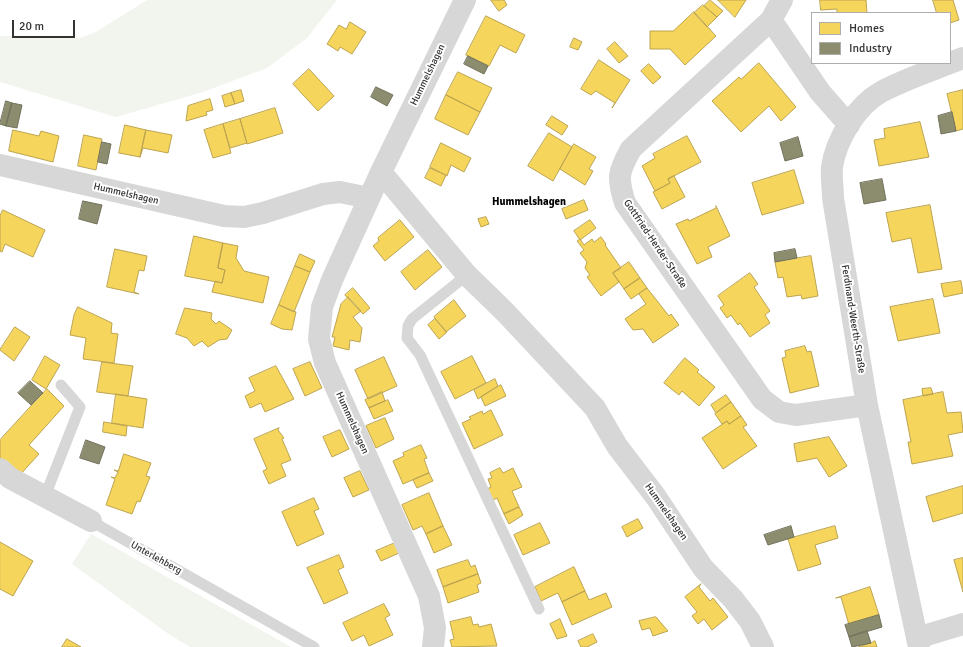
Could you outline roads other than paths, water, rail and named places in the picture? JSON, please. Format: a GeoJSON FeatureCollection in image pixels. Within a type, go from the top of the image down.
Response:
{"type":"FeatureCollection","features":[{"type":"Feature","properties":{"kind":"street","name":"Hummelshagen"},"geometry":{"type":"LineString","coordinates":[[433,647],[435,628],[429,596],[325,363],[319,339],[322,306],[332,280],[381,172],[465,0]]}},
{"type":"Feature","properties":{"kind":"street","name":"Gottfried-Herder-Straße"},"geometry":{"type":"LineString","coordinates":[[782,0],[771,20],[631,149],[621,166],[619,184],[625,203],[762,399],[780,412],[796,415],[867,405]]}},
{"type":"Feature","properties":{"kind":"street"},"geometry":{"type":"LineString","coordinates":[[771,20],[820,92],[849,125]]}},
{"type":"Feature","properties":{"kind":"street","name":"Ferdinand-Weerth-Straße"},"geometry":{"type":"LineString","coordinates":[[951,63],[963,58]]}},
{"type":"Feature","properties":{"kind":"street","name":"Ferdinand-Weerth-Straße"},"geometry":{"type":"LineString","coordinates":[[918,642],[867,405],[833,198],[832,167],[838,147],[849,125],[865,104],[880,92],[948,64]]}},
{"type":"Feature","properties":{"kind":"street","name":"Hummelshagen"},"geometry":{"type":"LineString","coordinates":[[0,164],[224,216],[244,217],[323,194],[335,192],[369,198]]}},
{"type":"Feature","properties":{"kind":"street","name":"Hummelshagen"},"geometry":{"type":"LineString","coordinates":[[381,172],[467,275],[505,312],[595,408],[617,446],[656,497],[703,568],[733,599],[750,621],[763,647]]}},
{"type":"Feature","properties":{"kind":"street","name":"Unterlehberg"},"geometry":{"type":"LineString","coordinates":[[0,469],[10,478],[91,521]]}},
{"type":"Feature","properties":{"kind":"street"},"geometry":{"type":"LineString","coordinates":[[918,642],[963,624]]}},
{"type":"Feature","properties":{"kind":"lane"},"geometry":{"type":"LineString","coordinates":[[467,275],[412,319],[408,326],[407,338],[420,354],[538,609]]}},
{"type":"Feature","properties":{"kind":"lane"},"geometry":{"type":"LineString","coordinates":[[45,496],[80,407],[61,385]]}},
{"type":"Feature","properties":{"kind":"lane","name":"Unterlehberg"},"geometry":{"type":"LineString","coordinates":[[91,521],[314,647]]}},
{"type":"Feature","properties":{"kind":"district","name":"Hummelshagen"},"geometry":{"type":"Point","coordinates":[529,202]}}]}
